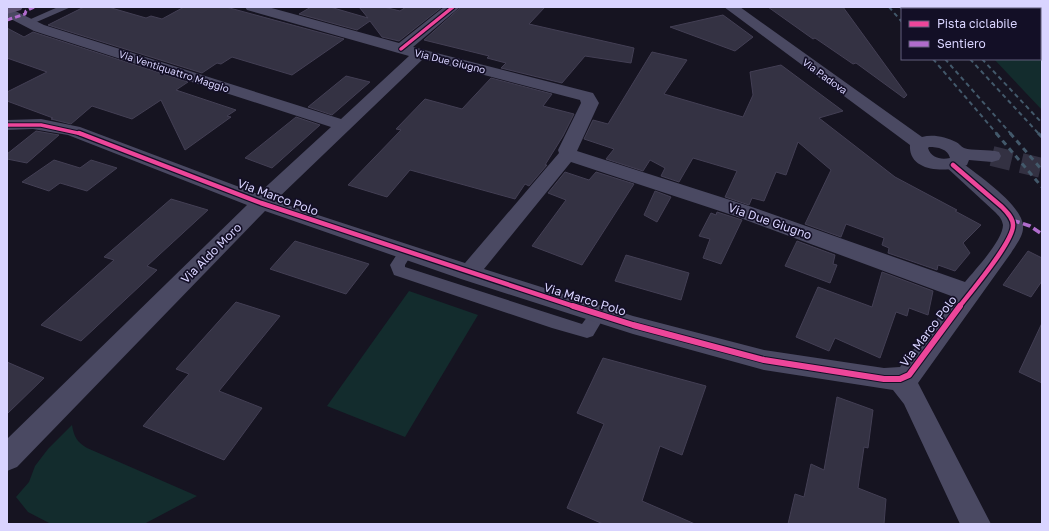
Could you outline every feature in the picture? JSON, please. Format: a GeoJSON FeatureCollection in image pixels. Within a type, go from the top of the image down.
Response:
{"type":"FeatureCollection","features":[{"type":"Feature","properties":{"kind":"main road"},"geometry":{"type":"LineString","coordinates":[[7,11],[16,7]]}},
{"type":"Feature","properties":{"kind":"street","name":"Via Due Giugno"},"geometry":{"type":"LineString","coordinates":[[252,7],[286,11],[411,51],[587,97],[590,103],[567,150],[569,155],[742,211],[947,284],[968,294]]}},
{"type":"Feature","properties":{"kind":"street","name":"Via Aldo Moro"},"geometry":{"type":"LineString","coordinates":[[7,458],[261,203],[343,126],[452,7]]}},
{"type":"Feature","properties":{"kind":"street","name":"Via Padova"},"geometry":{"type":"LineString","coordinates":[[731,7],[920,144],[929,141],[948,145],[955,159]]}},
{"type":"Feature","properties":{"kind":"street","name":"Via Ventiquattro Maggio"},"geometry":{"type":"LineString","coordinates":[[7,11],[66,37],[343,126]]}},
{"type":"Feature","properties":{"kind":"street","name":"Via Marco Polo"},"geometry":{"type":"LineString","coordinates":[[7,126],[42,123],[74,131],[261,203],[469,273],[676,338],[764,360],[884,379],[900,380],[909,375],[1008,242],[1012,234],[1012,220],[1001,206],[955,159]]}},
{"type":"Feature","properties":{"kind":"street"},"geometry":{"type":"LineString","coordinates":[[469,273],[562,160],[569,155]]}},
{"type":"Feature","properties":{"kind":"street"},"geometry":{"type":"LineString","coordinates":[[955,159],[992,156]]}},
{"type":"Feature","properties":{"kind":"street","name":"Via Marco Polo"},"geometry":{"type":"LineString","coordinates":[[900,380],[913,396],[976,524]]}},
{"type":"Feature","properties":{"kind":"lane"},"geometry":{"type":"LineString","coordinates":[[29,22],[66,7]]}},
{"type":"Feature","properties":{"kind":"lane"},"geometry":{"type":"LineString","coordinates":[[406,252],[398,265],[399,271],[552,322],[582,331],[587,331],[598,314]]}},
{"type":"Feature","properties":{"kind":"green space"},"geometry":{"type":"Polygon","coordinates":[[[1042,46],[1042,110],[995,60],[1041,60],[1042,46]]]}},
{"type":"Feature","properties":{"kind":"green space"},"geometry":{"type":"Polygon","coordinates":[[[409,291],[478,315],[405,437],[327,406],[409,291]]]}},
{"type":"Feature","properties":{"kind":"green space"},"geometry":{"type":"Polygon","coordinates":[[[72,425],[76,439],[87,448],[197,496],[144,524],[51,524],[28,512],[16,497],[29,482],[35,466],[48,449],[72,425]]]}},
{"type":"Feature","properties":{"kind":"building"},"geometry":{"type":"Polygon","coordinates":[[[84,7],[108,7],[146,18],[151,16],[162,19],[184,7],[226,7],[344,39],[292,75],[232,57],[221,64],[217,63],[202,73],[48,25],[84,7]]]}},
{"type":"Feature","properties":{"kind":"building"},"geometry":{"type":"Polygon","coordinates":[[[311,7],[330,7],[368,18],[359,7],[384,7],[400,11],[406,7],[442,7],[399,41],[382,37],[370,21],[357,30],[299,14],[311,7]]]}},
{"type":"Feature","properties":{"kind":"building"},"geometry":{"type":"Polygon","coordinates":[[[461,7],[545,7],[529,24],[634,48],[631,63],[585,56],[562,83],[501,68],[506,63],[487,58],[489,56],[424,40],[461,7]]]}},
{"type":"Feature","properties":{"kind":"building"},"geometry":{"type":"Polygon","coordinates":[[[768,7],[843,7],[907,95],[904,98],[856,63],[853,64],[815,38],[813,39],[768,7]]]}},
{"type":"Feature","properties":{"kind":"building"},"geometry":{"type":"Polygon","coordinates":[[[723,15],[753,37],[735,51],[670,27],[723,15]]]}},
{"type":"Feature","properties":{"kind":"building"},"geometry":{"type":"Polygon","coordinates":[[[7,28],[24,37],[33,32],[188,82],[176,90],[236,110],[227,116],[231,117],[185,150],[161,100],[132,119],[92,106],[71,124],[51,119],[53,118],[7,101],[7,92],[47,72],[7,58],[7,28]]]}},
{"type":"Feature","properties":{"kind":"building"},"geometry":{"type":"Polygon","coordinates":[[[652,52],[687,60],[664,94],[743,117],[753,95],[750,72],[781,65],[843,111],[819,118],[895,177],[957,210],[955,211],[981,225],[963,243],[970,253],[955,271],[938,265],[937,270],[888,253],[889,248],[882,245],[884,238],[846,224],[841,237],[805,224],[831,170],[798,142],[786,175],[776,172],[764,201],[752,198],[749,205],[725,197],[737,171],[693,158],[679,182],[661,176],[665,168],[650,160],[643,171],[606,159],[614,149],[584,139],[593,120],[608,124],[652,52]]]}},
{"type":"Feature","properties":{"kind":"building"},"geometry":{"type":"Polygon","coordinates":[[[346,76],[370,82],[332,115],[308,107],[346,76]]]}},
{"type":"Feature","properties":{"kind":"building"},"geometry":{"type":"Polygon","coordinates":[[[491,78],[552,94],[543,106],[574,114],[563,136],[545,165],[547,165],[529,186],[525,184],[515,199],[410,170],[387,197],[348,185],[401,130],[396,129],[425,99],[462,109],[491,78]]]}},
{"type":"Feature","properties":{"kind":"building"},"geometry":{"type":"Polygon","coordinates":[[[296,117],[320,125],[272,168],[245,158],[296,117]]]}},
{"type":"Feature","properties":{"kind":"building"},"geometry":{"type":"Polygon","coordinates":[[[36,131],[59,135],[27,163],[7,159],[7,154],[36,131]]]}},
{"type":"Feature","properties":{"kind":"building"},"geometry":{"type":"Polygon","coordinates":[[[54,160],[80,168],[91,160],[117,168],[87,191],[60,183],[49,191],[22,182],[54,160]]]}},
{"type":"Feature","properties":{"kind":"building"},"geometry":{"type":"Polygon","coordinates":[[[565,172],[589,180],[596,172],[634,184],[582,265],[532,246],[566,200],[548,193],[565,172]]]}},
{"type":"Feature","properties":{"kind":"building"},"geometry":{"type":"Polygon","coordinates":[[[655,191],[671,197],[657,222],[644,215],[655,191]]]}},
{"type":"Feature","properties":{"kind":"building"},"geometry":{"type":"Polygon","coordinates":[[[171,199],[208,210],[147,266],[157,270],[81,341],[41,325],[114,260],[104,257],[171,199]]]}},
{"type":"Feature","properties":{"kind":"building"},"geometry":{"type":"Polygon","coordinates":[[[717,212],[742,220],[721,264],[703,258],[710,239],[699,236],[711,213],[716,215],[717,212]]]}},
{"type":"Feature","properties":{"kind":"building"},"geometry":{"type":"Polygon","coordinates":[[[295,241],[369,264],[346,294],[270,269],[295,241]]]}},
{"type":"Feature","properties":{"kind":"building"},"geometry":{"type":"Polygon","coordinates":[[[797,241],[835,255],[833,264],[837,265],[830,283],[785,266],[797,241]]]}},
{"type":"Feature","properties":{"kind":"building"},"geometry":{"type":"Polygon","coordinates":[[[1028,251],[1042,258],[1042,281],[1031,297],[1003,285],[1028,251]]]}},
{"type":"Feature","properties":{"kind":"building"},"geometry":{"type":"Polygon","coordinates":[[[626,255],[689,273],[681,300],[615,281],[626,255]]]}},
{"type":"Feature","properties":{"kind":"building"},"geometry":{"type":"Polygon","coordinates":[[[882,272],[933,291],[928,315],[909,308],[907,316],[896,312],[880,358],[835,338],[829,351],[796,337],[818,287],[872,307],[882,272]]]}},
{"type":"Feature","properties":{"kind":"building"},"geometry":{"type":"Polygon","coordinates":[[[236,302],[280,316],[219,391],[262,408],[224,460],[143,426],[189,374],[176,369],[236,302]]]}},
{"type":"Feature","properties":{"kind":"building"},"geometry":{"type":"Polygon","coordinates":[[[1042,323],[1042,383],[1019,372],[1042,323]]]}},
{"type":"Feature","properties":{"kind":"building"},"geometry":{"type":"Polygon","coordinates":[[[603,358],[706,386],[682,455],[660,446],[642,501],[695,524],[603,524],[567,508],[604,424],[577,413],[603,358]]]}},
{"type":"Feature","properties":{"kind":"building"},"geometry":{"type":"Polygon","coordinates":[[[7,362],[44,378],[7,414],[7,362]]]}},
{"type":"Feature","properties":{"kind":"building"},"geometry":{"type":"Polygon","coordinates":[[[837,397],[873,410],[868,448],[864,447],[858,488],[886,499],[884,524],[788,524],[795,494],[804,497],[811,464],[824,470],[837,397]]]}},
{"type":"Feature","properties":{"kind":"tunnel"},"geometry":{"type":"LineString","coordinates":[[992,156],[1042,168]]}},
{"type":"Feature","properties":{"kind":"railway"},"geometry":{"type":"LineString","coordinates":[[889,7],[901,21]]}},
{"type":"Feature","properties":{"kind":"railway"},"geometry":{"type":"LineString","coordinates":[[934,60],[997,134]]}},
{"type":"Feature","properties":{"kind":"railway"},"geometry":{"type":"LineString","coordinates":[[946,60],[1011,134]]}},
{"type":"Feature","properties":{"kind":"railway"},"geometry":{"type":"LineString","coordinates":[[971,60],[1039,134]]}},
{"type":"Feature","properties":{"kind":"railway"},"geometry":{"type":"LineString","coordinates":[[983,60],[1042,123]]}},
{"type":"Feature","properties":{"kind":"railway"},"geometry":{"type":"LineString","coordinates":[[996,133],[1042,187]]}},
{"type":"Feature","properties":{"kind":"railway"},"geometry":{"type":"LineString","coordinates":[[1010,133],[1042,170]]}},
{"type":"Feature","properties":{"kind":"railway"},"geometry":{"type":"LineString","coordinates":[[1039,134],[1042,137]]}},
{"type":"Feature","properties":{"kind":"marked path"},"geometry":{"type":"LineString","coordinates":[[7,20],[25,14],[26,11],[34,7]]}},
{"type":"Feature","properties":{"kind":"marked path"},"geometry":{"type":"LineString","coordinates":[[1012,220],[1030,226],[1042,234]]}},
{"type":"Feature","properties":{"kind":"cycle path"},"geometry":{"type":"LineString","coordinates":[[401,49],[453,7]]}},
{"type":"Feature","properties":{"kind":"cycle path"},"geometry":{"type":"LineString","coordinates":[[7,125],[41,125],[74,131],[261,203],[469,273],[633,325],[764,360],[884,379],[900,379],[909,375],[1003,248],[1012,233],[1013,224],[1009,214],[994,199],[953,165]]}}]}
